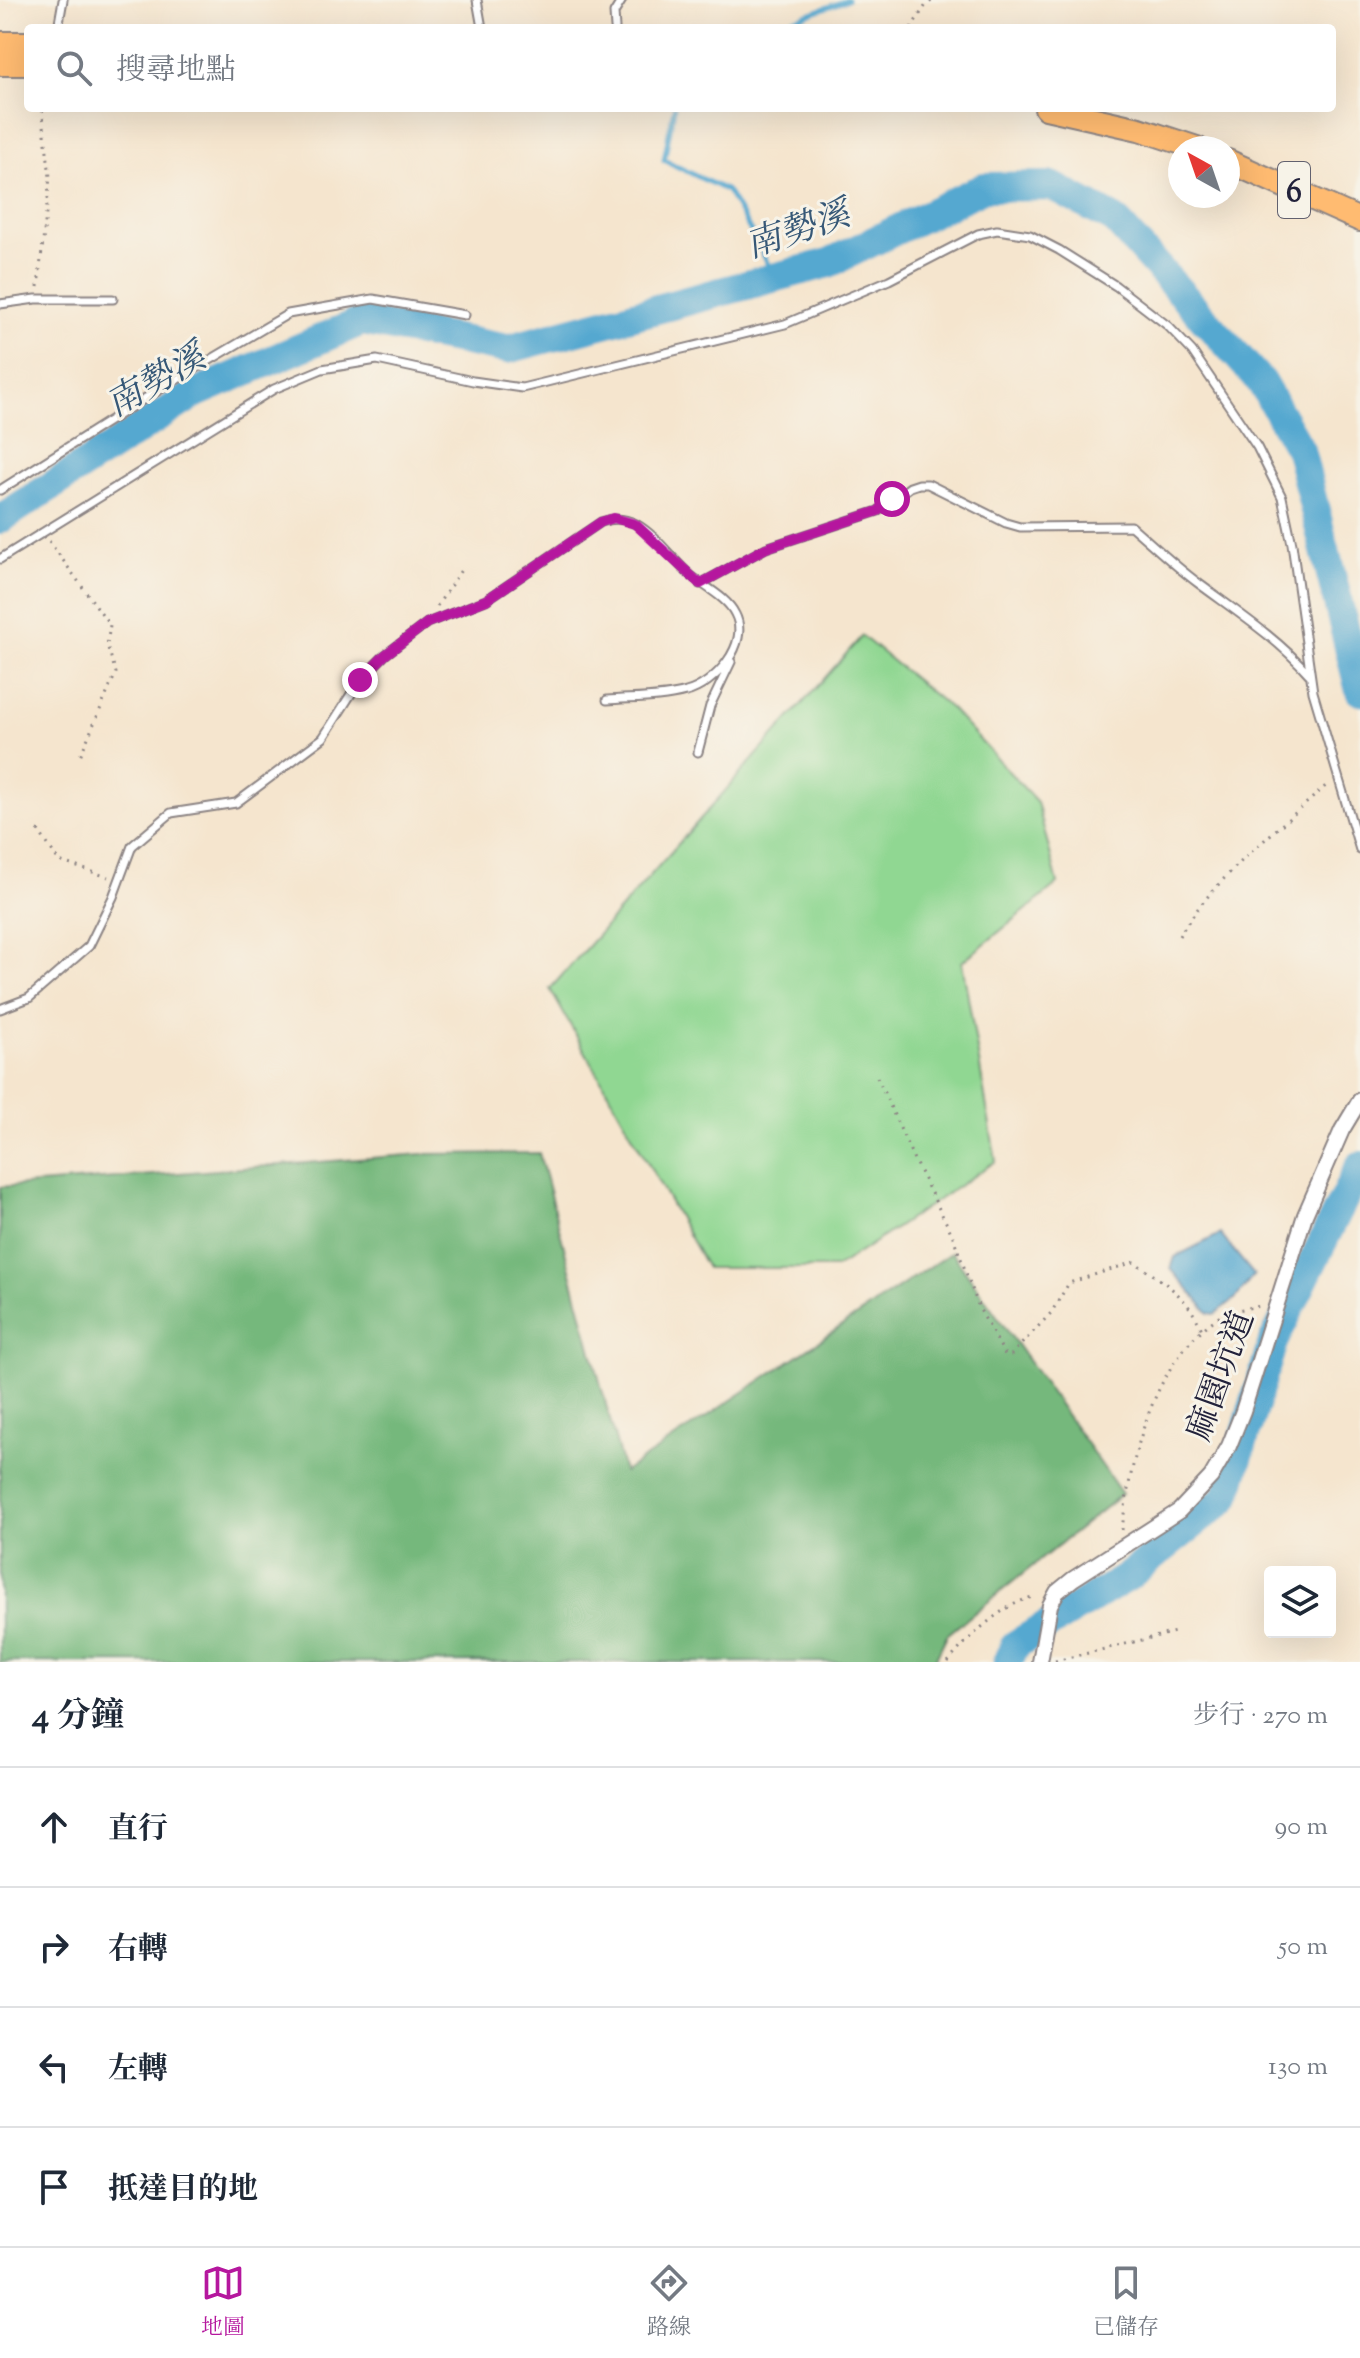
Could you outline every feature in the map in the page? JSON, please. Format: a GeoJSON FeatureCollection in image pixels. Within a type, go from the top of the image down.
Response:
{"type":"FeatureCollection","features":[{"type":"Feature","properties":{"kind":"main road"},"geometry":{"type":"LineString","coordinates":[[0,43],[24,43]]}},
{"type":"Feature","properties":{"kind":"main road"},"geometry":{"type":"LineString","coordinates":[[0,64],[24,64]]}},
{"type":"Feature","properties":{"kind":"main road"},"geometry":{"type":"LineString","coordinates":[[1064,112],[1168,138]]}},
{"type":"Feature","properties":{"kind":"main road","name":"6"},"geometry":{"type":"LineString","coordinates":[[1240,166],[1360,220]]}},
{"type":"Feature","properties":{"kind":"street","name":"麻園坑道"},"geometry":{"type":"LineString","coordinates":[[1053,1599],[1120,1549],[1179,1511],[1211,1477],[1229,1446],[1243,1411],[1305,1215],[1342,1130],[1360,1100]]}},
{"type":"Feature","properties":{"kind":"street"},"geometry":{"type":"LineString","coordinates":[[1044,1660],[1053,1599]]}},
{"type":"Feature","properties":{"kind":"lane"},"geometry":{"type":"LineString","coordinates":[[59,24],[63,0]]}},
{"type":"Feature","properties":{"kind":"lane"},"geometry":{"type":"LineString","coordinates":[[477,0],[481,24]]}},
{"type":"Feature","properties":{"kind":"lane"},"geometry":{"type":"LineString","coordinates":[[615,24],[614,13],[622,0]]}},
{"type":"Feature","properties":{"kind":"lane"},"geometry":{"type":"LineString","coordinates":[[0,559],[274,389],[322,369],[377,360],[473,381],[522,388],[785,324],[889,280],[978,234],[997,230],[1030,235],[1116,286],[1168,326],[1192,351],[1257,447],[1282,497],[1294,557],[1313,692],[1360,850]]}},
{"type":"Feature","properties":{"kind":"lane"},"geometry":{"type":"LineString","coordinates":[[0,304],[36,299],[113,299]]}},
{"type":"Feature","properties":{"kind":"lane"},"geometry":{"type":"LineString","coordinates":[[0,490],[144,399],[288,314],[373,299],[465,315]]}},
{"type":"Feature","properties":{"kind":"lane"},"geometry":{"type":"LineString","coordinates":[[700,584],[766,548],[878,511],[910,487],[928,484],[1020,527],[1131,526],[1196,581],[1290,652],[1311,676]]}},
{"type":"Feature","properties":{"kind":"lane"},"geometry":{"type":"LineString","coordinates":[[0,1009],[29,998],[89,946],[132,846],[171,813],[236,803],[323,738],[360,680],[385,655],[427,623],[486,600],[601,522],[614,518],[635,524],[736,615],[739,626],[737,649],[710,706],[698,752]]}},
{"type":"Feature","properties":{"kind":"lane"},"geometry":{"type":"LineString","coordinates":[[607,700],[688,692],[719,672],[737,649]]}},
{"type":"Feature","properties":{"kind":"path"},"geometry":{"type":"LineString","coordinates":[[914,24],[933,0]]}},
{"type":"Feature","properties":{"kind":"path"},"geometry":{"type":"LineString","coordinates":[[36,299],[50,177],[42,112]]}},
{"type":"Feature","properties":{"kind":"path"},"geometry":{"type":"LineString","coordinates":[[42,532],[110,625],[107,645],[116,673],[80,756]]}},
{"type":"Feature","properties":{"kind":"path"},"geometry":{"type":"LineString","coordinates":[[427,623],[461,570]]}},
{"type":"Feature","properties":{"kind":"path"},"geometry":{"type":"LineString","coordinates":[[1179,936],[1220,883],[1338,775]]}},
{"type":"Feature","properties":{"kind":"path"},"geometry":{"type":"LineString","coordinates":[[38,830],[59,861],[119,881]]}},
{"type":"Feature","properties":{"kind":"path"},"geometry":{"type":"LineString","coordinates":[[877,1077],[952,1234],[979,1308],[1005,1355],[1011,1355],[1051,1313],[1069,1283],[1134,1262],[1170,1286],[1193,1309],[1202,1330]]}},
{"type":"Feature","properties":{"kind":"path"},"geometry":{"type":"LineString","coordinates":[[1120,1549],[1127,1489],[1145,1423],[1172,1367],[1187,1344],[1221,1316],[1241,1309],[1276,1304]]}},
{"type":"Feature","properties":{"kind":"path"},"geometry":{"type":"LineString","coordinates":[[948,1662],[961,1646],[1002,1612],[1025,1599],[1053,1599]]}},
{"type":"Feature","properties":{"kind":"path"},"geometry":{"type":"LineString","coordinates":[[1044,1660],[1175,1632]]}},
{"type":"Feature","properties":{"kind":"green space"},"geometry":{"type":"Polygon","coordinates":[[[862,636],[951,709],[1037,802],[1058,884],[962,962],[996,1161],[836,1268],[707,1268],[550,989],[862,636]]]}},
{"type":"Feature","properties":{"kind":"green space"},"geometry":{"type":"Polygon","coordinates":[[[539,1153],[624,1472],[952,1252],[1122,1494],[947,1635],[934,1662],[0,1662],[0,1187],[422,1154],[539,1153]]]}},
{"type":"Feature","properties":{"kind":"water"},"geometry":{"type":"Polygon","coordinates":[[[1220,1234],[1254,1275],[1236,1298],[1215,1314],[1209,1313],[1171,1269],[1175,1257],[1220,1234]]]}},
{"type":"Feature","properties":{"kind":"waterway"},"geometry":{"type":"LineString","coordinates":[[780,24],[847,0]]}},
{"type":"Feature","properties":{"kind":"waterway"},"geometry":{"type":"LineString","coordinates":[[673,112],[664,160],[727,191],[759,245],[774,278]]}},
{"type":"Feature","properties":{"kind":"waterway","name":"南勢溪"},"geometry":{"type":"LineString","coordinates":[[0,519],[196,393],[362,321],[507,349],[829,263],[984,187],[1052,186],[1115,220],[1261,382],[1300,450],[1360,691]]}},
{"type":"Feature","properties":{"kind":"waterway"},"geometry":{"type":"LineString","coordinates":[[1008,1662],[1015,1645],[1126,1578],[1226,1498],[1273,1342],[1360,1166]]}},
{"type":"Feature","properties":{"kind":"route"},"geometry":{"type":"LineString","coordinates":[[360,680],[385,655],[427,623],[486,600],[601,522],[614,518],[635,524],[700,584],[766,548],[878,511],[892,499]]}}]}
